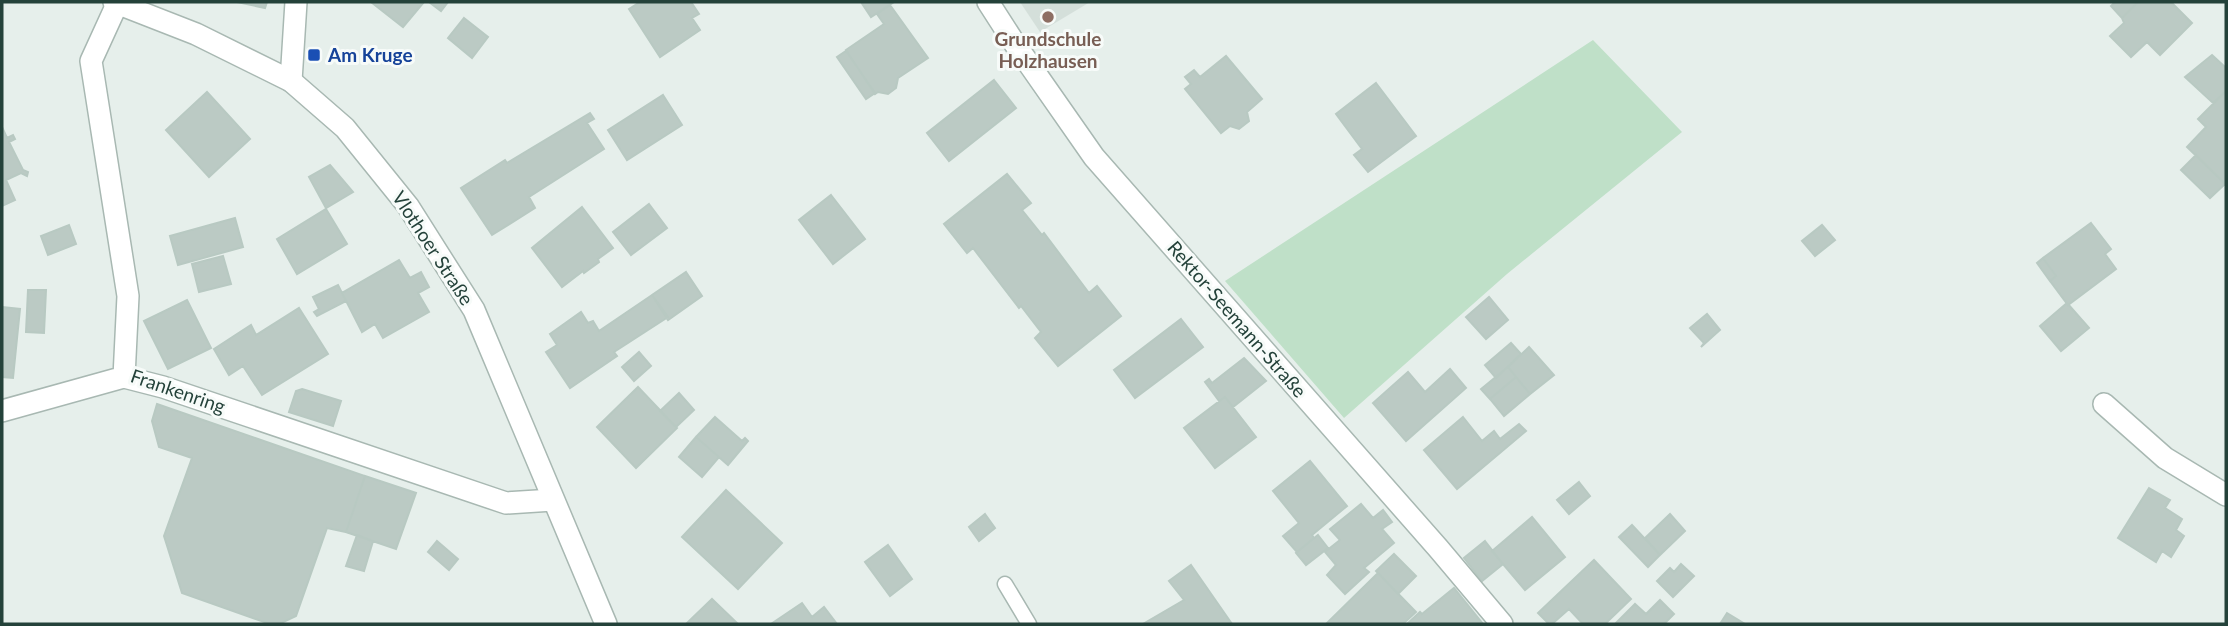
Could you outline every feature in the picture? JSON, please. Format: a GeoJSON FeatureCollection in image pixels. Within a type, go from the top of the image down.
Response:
{"type":"FeatureCollection","features":[{"type":"Feature","properties":{"kind":"street","name":"Vlothoer Straße"},"geometry":{"type":"LineString","coordinates":[[116,2],[196,34],[291,81],[345,128],[408,206],[474,310],[606,624]]}},
{"type":"Feature","properties":{"kind":"street","name":"Frankenring"},"geometry":{"type":"LineString","coordinates":[[116,2],[90,61],[128,296],[124,377],[163,387],[506,503],[552,499]]}},
{"type":"Feature","properties":{"kind":"street"},"geometry":{"type":"LineString","coordinates":[[291,81],[296,2]]}},
{"type":"Feature","properties":{"kind":"street","name":"Rektor-Seemann-Straße"},"geometry":{"type":"LineString","coordinates":[[988,2],[1094,156],[1502,624]]}},
{"type":"Feature","properties":{"kind":"street"},"geometry":{"type":"LineString","coordinates":[[2,411],[124,377]]}},
{"type":"Feature","properties":{"kind":"street"},"geometry":{"type":"LineString","coordinates":[[2104,404],[2165,458],[2226,495]]}},
{"type":"Feature","properties":{"kind":"lane"},"geometry":{"type":"LineString","coordinates":[[1005,584],[1029,624]]}},
{"type":"Feature","properties":{"kind":"shaded area","name":"Grundschule Holzhausen"},"geometry":{"type":"Polygon","coordinates":[[[1020,2],[1090,2],[1040,32],[1020,2]]]}},
{"type":"Feature","properties":{"kind":"green space"},"geometry":{"type":"Polygon","coordinates":[[[1593,40],[1682,132],[1507,274],[1344,418],[1225,281],[1593,40]]]}},
{"type":"Feature","properties":{"kind":"building"},"geometry":{"type":"Polygon","coordinates":[[[237,2],[267,2],[265,8],[237,2]]]}},
{"type":"Feature","properties":{"kind":"building"},"geometry":{"type":"Polygon","coordinates":[[[371,2],[424,2],[403,27],[371,2]]]}},
{"type":"Feature","properties":{"kind":"building"},"geometry":{"type":"Polygon","coordinates":[[[429,2],[448,2],[441,11],[429,2]]]}},
{"type":"Feature","properties":{"kind":"building"},"geometry":{"type":"Polygon","coordinates":[[[640,2],[691,2],[699,14],[692,18],[700,30],[660,57],[629,9],[640,2]]]}},
{"type":"Feature","properties":{"kind":"building"},"geometry":{"type":"Polygon","coordinates":[[[861,2],[894,2],[871,17],[861,2]]]}},
{"type":"Feature","properties":{"kind":"building"},"geometry":{"type":"Polygon","coordinates":[[[2115,2],[2138,2],[2122,18],[2111,6],[2115,2]]]}},
{"type":"Feature","properties":{"kind":"building"},"geometry":{"type":"Polygon","coordinates":[[[2138,2],[2171,2],[2192,23],[2160,55],[2147,42],[2131,57],[2110,36],[2124,23],[2122,18],[2138,2]]]}},
{"type":"Feature","properties":{"kind":"building"},"geometry":{"type":"Polygon","coordinates":[[[890,5],[928,58],[898,78],[896,88],[888,94],[875,94],[846,50],[884,24],[877,14],[890,5]]]}},
{"type":"Feature","properties":{"kind":"building"},"geometry":{"type":"Polygon","coordinates":[[[464,18],[488,37],[472,58],[448,38],[464,18]]]}},
{"type":"Feature","properties":{"kind":"building"},"geometry":{"type":"Polygon","coordinates":[[[846,51],[875,93],[866,99],[837,57],[846,51]]]}},
{"type":"Feature","properties":{"kind":"building"},"geometry":{"type":"Polygon","coordinates":[[[2212,55],[2226,68],[2226,91],[2213,103],[2185,77],[2212,55]]]}},
{"type":"Feature","properties":{"kind":"building"},"geometry":{"type":"Polygon","coordinates":[[[1226,56],[1262,99],[1247,112],[1249,121],[1239,129],[1230,126],[1221,133],[1185,89],[1191,84],[1185,77],[1194,70],[1200,77],[1226,56]]]}},
{"type":"Feature","properties":{"kind":"building"},"geometry":{"type":"Polygon","coordinates":[[[994,80],[1016,108],[949,161],[927,133],[994,80]]]}},
{"type":"Feature","properties":{"kind":"building"},"geometry":{"type":"Polygon","coordinates":[[[1376,83],[1416,136],[1368,172],[1354,155],[1362,149],[1336,114],[1376,83]]]}},
{"type":"Feature","properties":{"kind":"building"},"geometry":{"type":"Polygon","coordinates":[[[207,92],[250,139],[209,177],[166,130],[207,92]]]}},
{"type":"Feature","properties":{"kind":"building"},"geometry":{"type":"Polygon","coordinates":[[[2225,92],[2226,185],[2187,147],[2206,127],[2198,119],[2225,92]]]}},
{"type":"Feature","properties":{"kind":"building"},"geometry":{"type":"Polygon","coordinates":[[[663,95],[682,125],[627,160],[608,130],[663,95]]]}},
{"type":"Feature","properties":{"kind":"building"},"geometry":{"type":"Polygon","coordinates":[[[590,113],[594,119],[587,123],[604,149],[529,197],[535,208],[492,235],[461,188],[590,113]]]}},
{"type":"Feature","properties":{"kind":"building"},"geometry":{"type":"Polygon","coordinates":[[[2,127],[7,138],[13,135],[15,139],[9,142],[23,170],[28,172],[27,176],[21,173],[6,180],[15,200],[2,206],[2,127]]]}},
{"type":"Feature","properties":{"kind":"building"},"geometry":{"type":"Polygon","coordinates":[[[2196,155],[2225,184],[2210,198],[2181,170],[2196,155]]]}},
{"type":"Feature","properties":{"kind":"building"},"geometry":{"type":"Polygon","coordinates":[[[330,165],[353,192],[326,208],[309,177],[330,165]]]}},
{"type":"Feature","properties":{"kind":"building"},"geometry":{"type":"Polygon","coordinates":[[[1007,174],[1031,203],[1022,210],[1042,235],[1044,233],[1089,293],[1097,286],[1121,316],[1058,366],[1035,338],[1041,332],[1021,306],[1019,308],[973,248],[967,253],[944,224],[1007,174]]]}},
{"type":"Feature","properties":{"kind":"building"},"geometry":{"type":"Polygon","coordinates":[[[831,195],[865,239],[833,264],[799,220],[831,195]]]}},
{"type":"Feature","properties":{"kind":"building"},"geometry":{"type":"Polygon","coordinates":[[[649,204],[667,228],[631,255],[613,232],[649,204]]]}},
{"type":"Feature","properties":{"kind":"building"},"geometry":{"type":"Polygon","coordinates":[[[582,207],[613,248],[598,259],[599,262],[562,287],[532,248],[582,207]]]}},
{"type":"Feature","properties":{"kind":"building"},"geometry":{"type":"Polygon","coordinates":[[[326,209],[347,244],[297,274],[277,239],[326,209]]]}},
{"type":"Feature","properties":{"kind":"building"},"geometry":{"type":"Polygon","coordinates":[[[235,218],[243,247],[178,265],[170,236],[235,218]]]}},
{"type":"Feature","properties":{"kind":"building"},"geometry":{"type":"Polygon","coordinates":[[[2091,223],[2111,249],[2105,254],[2116,269],[2068,305],[2050,281],[2056,276],[2043,258],[2091,223]]]}},
{"type":"Feature","properties":{"kind":"building"},"geometry":{"type":"Polygon","coordinates":[[[69,225],[76,244],[48,255],[41,236],[69,225]]]}},
{"type":"Feature","properties":{"kind":"building"},"geometry":{"type":"Polygon","coordinates":[[[1822,225],[1835,240],[1815,256],[1802,241],[1822,225]]]}},
{"type":"Feature","properties":{"kind":"building"},"geometry":{"type":"Polygon","coordinates":[[[223,256],[231,284],[199,292],[192,264],[223,256]]]}},
{"type":"Feature","properties":{"kind":"building"},"geometry":{"type":"Polygon","coordinates":[[[2043,258],[2056,276],[2050,281],[2037,263],[2043,258]]]}},
{"type":"Feature","properties":{"kind":"building"},"geometry":{"type":"Polygon","coordinates":[[[399,260],[410,278],[421,272],[429,287],[418,293],[429,312],[383,338],[375,324],[362,332],[342,293],[399,260]]]}},
{"type":"Feature","properties":{"kind":"building"},"geometry":{"type":"Polygon","coordinates":[[[686,272],[702,296],[668,320],[652,295],[686,272]]]}},
{"type":"Feature","properties":{"kind":"building"},"geometry":{"type":"Polygon","coordinates":[[[338,285],[346,301],[317,316],[314,312],[319,309],[313,297],[338,285]]]}},
{"type":"Feature","properties":{"kind":"building"},"geometry":{"type":"Polygon","coordinates":[[[28,290],[46,290],[44,333],[26,332],[28,290]]]}},
{"type":"Feature","properties":{"kind":"building"},"geometry":{"type":"Polygon","coordinates":[[[652,295],[668,317],[614,352],[617,356],[570,388],[546,352],[557,345],[550,334],[581,312],[588,323],[593,321],[599,331],[652,295]]]}},
{"type":"Feature","properties":{"kind":"building"},"geometry":{"type":"Polygon","coordinates":[[[1489,297],[1508,320],[1486,339],[1466,317],[1489,297]]]}},
{"type":"Feature","properties":{"kind":"building"},"geometry":{"type":"Polygon","coordinates":[[[187,300],[211,348],[168,369],[144,321],[187,300]]]}},
{"type":"Feature","properties":{"kind":"building"},"geometry":{"type":"Polygon","coordinates":[[[2067,303],[2089,328],[2061,351],[2040,326],[2067,303]]]}},
{"type":"Feature","properties":{"kind":"building"},"geometry":{"type":"Polygon","coordinates":[[[2,307],[20,309],[13,378],[2,377],[2,307]]]}},
{"type":"Feature","properties":{"kind":"building"},"geometry":{"type":"Polygon","coordinates":[[[299,308],[328,354],[262,395],[243,366],[229,375],[214,349],[251,325],[256,335],[299,308]]]}},
{"type":"Feature","properties":{"kind":"building"},"geometry":{"type":"Polygon","coordinates":[[[1707,314],[1720,330],[1701,347],[1704,343],[1690,328],[1707,314]]]}},
{"type":"Feature","properties":{"kind":"building"},"geometry":{"type":"Polygon","coordinates":[[[1181,319],[1203,347],[1135,398],[1114,370],[1181,319]]]}},
{"type":"Feature","properties":{"kind":"building"},"geometry":{"type":"Polygon","coordinates":[[[1511,343],[1521,354],[1496,378],[1485,365],[1511,343]]]}},
{"type":"Feature","properties":{"kind":"building"},"geometry":{"type":"Polygon","coordinates":[[[1529,347],[1554,375],[1530,394],[1508,367],[1529,347]]]}},
{"type":"Feature","properties":{"kind":"building"},"geometry":{"type":"Polygon","coordinates":[[[639,352],[651,366],[634,381],[622,367],[639,352]]]}},
{"type":"Feature","properties":{"kind":"building"},"geometry":{"type":"Polygon","coordinates":[[[1244,358],[1266,381],[1233,407],[1225,397],[1219,401],[1205,382],[1209,379],[1212,383],[1244,358]]]}},
{"type":"Feature","properties":{"kind":"building"},"geometry":{"type":"Polygon","coordinates":[[[1508,367],[1516,377],[1490,399],[1481,389],[1508,367]]]}},
{"type":"Feature","properties":{"kind":"building"},"geometry":{"type":"Polygon","coordinates":[[[1450,369],[1466,388],[1406,441],[1373,403],[1408,372],[1425,392],[1450,369]]]}},
{"type":"Feature","properties":{"kind":"building"},"geometry":{"type":"Polygon","coordinates":[[[1516,377],[1530,394],[1504,416],[1490,399],[1516,377]]]}},
{"type":"Feature","properties":{"kind":"building"},"geometry":{"type":"Polygon","coordinates":[[[638,387],[677,428],[636,468],[597,427],[638,387]]]}},
{"type":"Feature","properties":{"kind":"building"},"geometry":{"type":"Polygon","coordinates":[[[302,389],[341,401],[333,426],[289,412],[296,391],[302,389]]]}},
{"type":"Feature","properties":{"kind":"building"},"geometry":{"type":"Polygon","coordinates":[[[679,393],[694,410],[676,427],[660,411],[679,393]]]}},
{"type":"Feature","properties":{"kind":"building"},"geometry":{"type":"Polygon","coordinates":[[[1225,397],[1256,437],[1215,468],[1184,428],[1225,397]]]}},
{"type":"Feature","properties":{"kind":"building"},"geometry":{"type":"Polygon","coordinates":[[[157,404],[365,476],[346,532],[327,528],[296,616],[279,624],[270,624],[182,593],[164,536],[192,458],[159,447],[152,421],[157,404]]]}},
{"type":"Feature","properties":{"kind":"building"},"geometry":{"type":"Polygon","coordinates":[[[715,417],[742,441],[745,438],[748,441],[728,465],[696,437],[715,417]]]}},
{"type":"Feature","properties":{"kind":"building"},"geometry":{"type":"Polygon","coordinates":[[[1463,417],[1482,441],[1494,431],[1500,439],[1519,424],[1526,431],[1457,489],[1424,450],[1463,417]]]}},
{"type":"Feature","properties":{"kind":"building"},"geometry":{"type":"Polygon","coordinates":[[[696,437],[719,457],[702,477],[679,457],[696,437]]]}},
{"type":"Feature","properties":{"kind":"building"},"geometry":{"type":"Polygon","coordinates":[[[1310,461],[1347,506],[1312,535],[1314,538],[1297,552],[1283,536],[1299,523],[1273,491],[1310,461]]]}},
{"type":"Feature","properties":{"kind":"building"},"geometry":{"type":"Polygon","coordinates":[[[365,476],[416,493],[396,549],[346,532],[365,476]]]}},
{"type":"Feature","properties":{"kind":"building"},"geometry":{"type":"Polygon","coordinates":[[[1579,482],[1590,496],[1569,514],[1557,500],[1579,482]]]}},
{"type":"Feature","properties":{"kind":"building"},"geometry":{"type":"Polygon","coordinates":[[[2149,488],[2170,500],[2165,508],[2182,519],[2176,530],[2184,536],[2171,557],[2162,551],[2156,562],[2118,538],[2149,488]]]}},
{"type":"Feature","properties":{"kind":"building"},"geometry":{"type":"Polygon","coordinates":[[[726,490],[782,543],[738,589],[682,537],[726,490]]]}},
{"type":"Feature","properties":{"kind":"building"},"geometry":{"type":"Polygon","coordinates":[[[1361,504],[1373,518],[1383,510],[1392,522],[1382,529],[1394,543],[1364,568],[1369,572],[1345,594],[1327,575],[1336,565],[1325,552],[1340,540],[1330,529],[1361,504]]]}},
{"type":"Feature","properties":{"kind":"building"},"geometry":{"type":"Polygon","coordinates":[[[985,514],[995,528],[979,541],[969,527],[985,514]]]}},
{"type":"Feature","properties":{"kind":"building"},"geometry":{"type":"Polygon","coordinates":[[[1670,514],[1685,531],[1660,555],[1645,538],[1670,514]]]}},
{"type":"Feature","properties":{"kind":"building"},"geometry":{"type":"Polygon","coordinates":[[[1532,517],[1565,557],[1525,590],[1492,551],[1532,517]]]}},
{"type":"Feature","properties":{"kind":"building"},"geometry":{"type":"Polygon","coordinates":[[[1632,525],[1660,555],[1648,567],[1619,537],[1632,525]]]}},
{"type":"Feature","properties":{"kind":"building"},"geometry":{"type":"Polygon","coordinates":[[[357,535],[373,541],[364,571],[346,566],[357,535]]]}},
{"type":"Feature","properties":{"kind":"building"},"geometry":{"type":"Polygon","coordinates":[[[1318,535],[1328,548],[1306,565],[1296,553],[1318,535]]]}},
{"type":"Feature","properties":{"kind":"building"},"geometry":{"type":"Polygon","coordinates":[[[437,541],[458,559],[449,570],[428,552],[437,541]]]}},
{"type":"Feature","properties":{"kind":"building"},"geometry":{"type":"Polygon","coordinates":[[[1485,541],[1503,564],[1482,581],[1464,558],[1485,541]]]}},
{"type":"Feature","properties":{"kind":"building"},"geometry":{"type":"Polygon","coordinates":[[[888,545],[912,579],[890,596],[865,562],[888,545]]]}},
{"type":"Feature","properties":{"kind":"building"},"geometry":{"type":"Polygon","coordinates":[[[1394,554],[1416,576],[1398,594],[1376,571],[1394,554]]]}},
{"type":"Feature","properties":{"kind":"building"},"geometry":{"type":"Polygon","coordinates":[[[1594,560],[1631,599],[1605,624],[1583,624],[1569,609],[1549,624],[1538,613],[1594,560]]]}},
{"type":"Feature","properties":{"kind":"building"},"geometry":{"type":"Polygon","coordinates":[[[1681,564],[1694,576],[1673,597],[1657,581],[1670,568],[1674,572],[1681,564]]]}},
{"type":"Feature","properties":{"kind":"building"},"geometry":{"type":"Polygon","coordinates":[[[1191,565],[1232,624],[1143,624],[1184,600],[1169,581],[1191,565]]]}},
{"type":"Feature","properties":{"kind":"building"},"geometry":{"type":"Polygon","coordinates":[[[1378,573],[1416,612],[1403,624],[1326,624],[1378,573]]]}},
{"type":"Feature","properties":{"kind":"building"},"geometry":{"type":"Polygon","coordinates":[[[1454,588],[1483,624],[1407,624],[1420,612],[1422,614],[1454,588]]]}},
{"type":"Feature","properties":{"kind":"building"},"geometry":{"type":"Polygon","coordinates":[[[712,599],[738,624],[686,624],[712,599]]]}},
{"type":"Feature","properties":{"kind":"building"},"geometry":{"type":"Polygon","coordinates":[[[1660,600],[1674,614],[1664,624],[1615,624],[1635,604],[1646,614],[1660,600]]]}},
{"type":"Feature","properties":{"kind":"building"},"geometry":{"type":"Polygon","coordinates":[[[802,603],[812,617],[824,607],[837,624],[771,624],[802,603]]]}},
{"type":"Feature","properties":{"kind":"building"},"geometry":{"type":"Polygon","coordinates":[[[1727,613],[1745,624],[1720,624],[1727,613]]]}},
{"type":"Feature","properties":{"kind":"place","name":"Grundschule Holzhausen"},"geometry":{"type":"Point","coordinates":[1048,17]}},
{"type":"Feature","properties":{"kind":"place","name":"Am Kruge"},"geometry":{"type":"Point","coordinates":[314,55]}}]}
